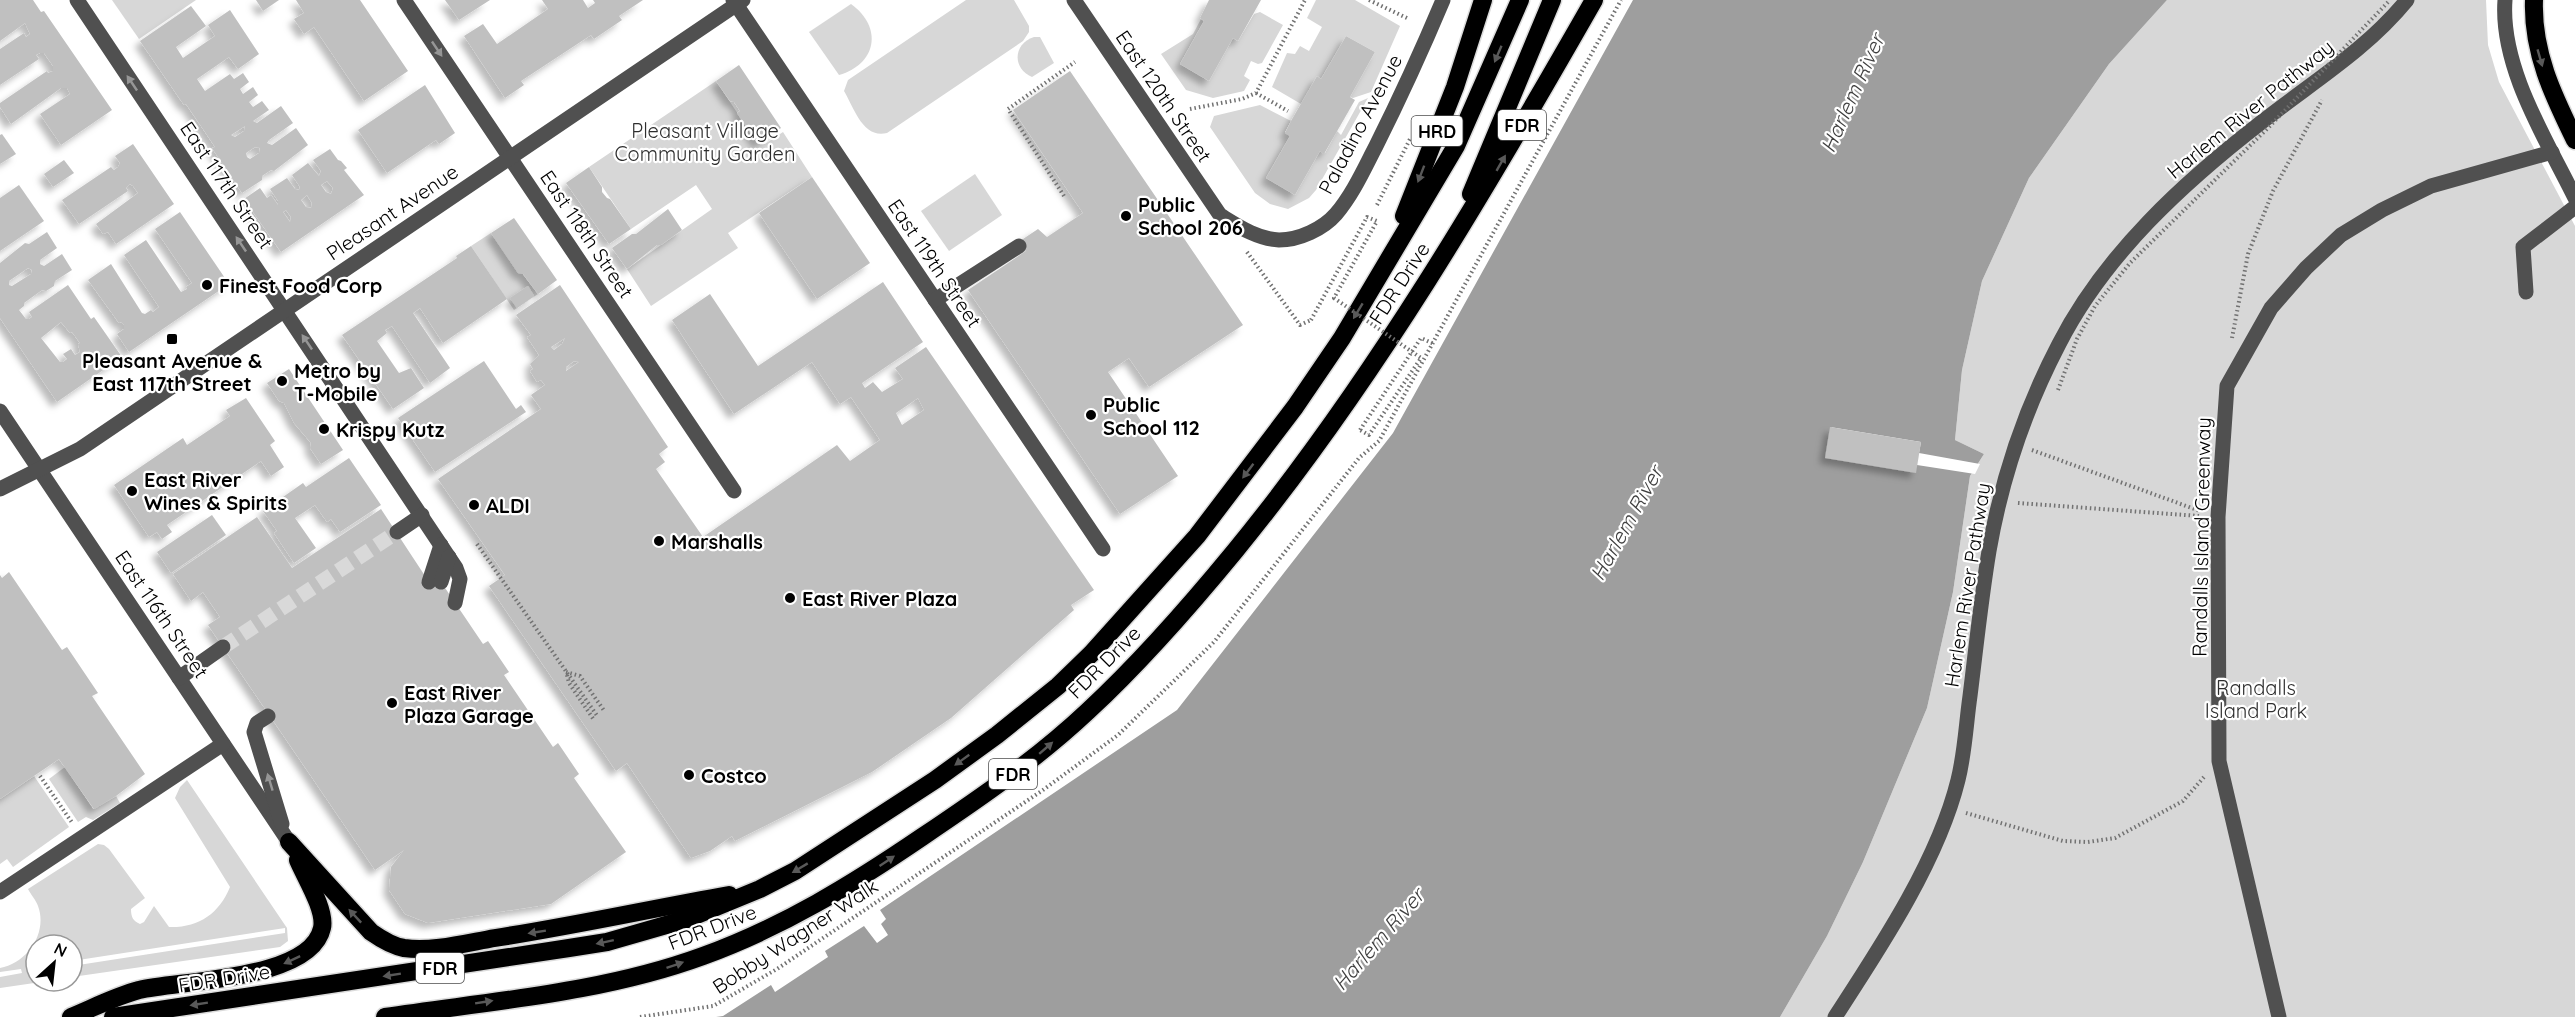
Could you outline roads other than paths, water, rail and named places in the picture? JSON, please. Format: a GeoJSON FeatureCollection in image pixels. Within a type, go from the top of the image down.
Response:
{"type":"FeatureCollection","features":[{"type":"Feature","properties":{"kind":"highway","name":"HRD"},"geometry":{"type":"LineString","coordinates":[[1387,260],[1455,87],[1483,0]]}},
{"type":"Feature","properties":{"kind":"highway"},"geometry":{"type":"LineString","coordinates":[[1387,260],[1456,146],[1520,0]]}},
{"type":"Feature","properties":{"kind":"highway"},"geometry":{"type":"LineString","coordinates":[[1449,248],[1552,0]]}},
{"type":"Feature","properties":{"kind":"highway","name":"FDR Drive"},"geometry":{"type":"LineString","coordinates":[[385,1017],[624,979],[664,969],[741,941],[817,905],[852,884],[1024,766],[1096,704],[1145,655],[1202,591],[1303,464],[1373,364],[1449,248],[1594,0]]}},
{"type":"Feature","properties":{"kind":"highway"},"geometry":{"type":"LineString","coordinates":[[2534,0],[2534,31],[2539,55],[2575,140]]}},
{"type":"Feature","properties":{"kind":"highway","name":"FDR Drive"},"geometry":{"type":"LineString","coordinates":[[113,1017],[607,942],[687,920],[760,889],[804,866],[944,774],[1058,686],[1091,654],[1197,536],[1248,471],[1342,338],[1387,260]]}},
{"type":"Feature","properties":{"kind":"highway"},"geometry":{"type":"LineString","coordinates":[[288,840],[371,932],[386,942],[402,948],[440,947],[588,924],[648,909],[760,889]]}},
{"type":"Feature","properties":{"kind":"highway"},"geometry":{"type":"LineString","coordinates":[[71,1017],[138,990],[264,970],[291,962],[308,951],[320,935],[322,918],[288,840]]}},
{"type":"Feature","properties":{"kind":"street","name":"East 117th Street"},"geometry":{"type":"LineString","coordinates":[[77,0],[449,557]]}},
{"type":"Feature","properties":{"kind":"street","name":"East 118th Street"},"geometry":{"type":"LineString","coordinates":[[404,0],[734,491]]}},
{"type":"Feature","properties":{"kind":"street","name":"East 120th Street"},"geometry":{"type":"LineString","coordinates":[[1074,0],[1220,215]]}},
{"type":"Feature","properties":{"kind":"street","name":"Paladino Avenue"},"geometry":{"type":"LineString","coordinates":[[1220,215],[1253,234],[1278,240],[1305,234],[1327,222],[1336,213],[1358,180],[1406,87],[1443,0]]}},
{"type":"Feature","properties":{"kind":"street","name":"Harlem River Pathway"},"geometry":{"type":"LineString","coordinates":[[1835,1017],[1879,947],[1934,848],[1957,783],[1964,750],[1989,551],[2014,444],[2039,384],[2078,311],[2097,284],[2143,229],[2201,170],[2362,48],[2407,0]]}},
{"type":"Feature","properties":{"kind":"street"},"geometry":{"type":"LineString","coordinates":[[2505,0],[2507,37],[2513,62],[2534,117],[2575,198]]}},
{"type":"Feature","properties":{"kind":"street","name":"Pleasant Avenue"},"geometry":{"type":"LineString","coordinates":[[0,489],[80,448],[738,2]]}},
{"type":"Feature","properties":{"kind":"street","name":"East 119th Street"},"geometry":{"type":"LineString","coordinates":[[738,2],[1103,549]]}},
{"type":"Feature","properties":{"kind":"street","name":"Randalls Island Greenway"},"geometry":{"type":"LineString","coordinates":[[2279,1017],[2219,761],[2218,517],[2227,386],[2271,308],[2306,268],[2341,235],[2382,210],[2421,191],[2552,152]]}},
{"type":"Feature","properties":{"kind":"street"},"geometry":{"type":"LineString","coordinates":[[2526,292],[2523,247],[2575,207]]}},
{"type":"Feature","properties":{"kind":"street"},"geometry":{"type":"LineString","coordinates":[[935,300],[1019,246]]}},
{"type":"Feature","properties":{"kind":"street","name":"East 116th Street"},"geometry":{"type":"LineString","coordinates":[[0,411],[288,840]]}},
{"type":"Feature","properties":{"kind":"street"},"geometry":{"type":"LineString","coordinates":[[397,532],[422,515]]}},
{"type":"Feature","properties":{"kind":"street"},"geometry":{"type":"LineString","coordinates":[[449,557],[460,579],[444,590],[449,557]]}},
{"type":"Feature","properties":{"kind":"street"},"geometry":{"type":"LineString","coordinates":[[179,678],[223,647]]}},
{"type":"Feature","properties":{"kind":"street"},"geometry":{"type":"LineString","coordinates":[[268,716],[257,723],[254,732],[288,840]]}},
{"type":"Feature","properties":{"kind":"street"},"geometry":{"type":"LineString","coordinates":[[0,892],[223,744]]}},
{"type":"Feature","properties":{"kind":"water","name":"Harlem River"},"geometry":{"type":"Polygon","coordinates":[[[1633,0],[2167,0],[2109,64],[2029,178],[1982,281],[1962,370],[1955,440],[1984,454],[1970,476],[1953,592],[1927,708],[1863,862],[1827,936],[1780,1017],[716,1017],[723,1016],[771,985],[775,992],[828,957],[825,951],[864,926],[877,943],[888,935],[881,924],[886,919],[880,910],[1177,710],[1393,433],[1633,0]]]}},
{"type":"Feature","properties":{"kind":"tunnel"},"geometry":{"type":"LineString","coordinates":[[223,647],[397,532]]}},
{"type":"Feature","properties":{"kind":"place","name":"Public School 206"},"geometry":{"type":"Point","coordinates":[1126,216]}},
{"type":"Feature","properties":{"kind":"place","name":"Finest Food Corp"},"geometry":{"type":"Point","coordinates":[207,285]}},
{"type":"Feature","properties":{"kind":"place","name":"Pleasant Avenue & East 117th Street"},"geometry":{"type":"Point","coordinates":[172,339]}},
{"type":"Feature","properties":{"kind":"place","name":"Metro by T-Mobile"},"geometry":{"type":"Point","coordinates":[282,381]}},
{"type":"Feature","properties":{"kind":"place","name":"Public School 112"},"geometry":{"type":"Point","coordinates":[1091,415]}},
{"type":"Feature","properties":{"kind":"place","name":"Krispy Kutz"},"geometry":{"type":"Point","coordinates":[324,429]}},
{"type":"Feature","properties":{"kind":"place","name":"East River Wines & Spirits"},"geometry":{"type":"Point","coordinates":[132,491]}},
{"type":"Feature","properties":{"kind":"place","name":"ALDI"},"geometry":{"type":"Point","coordinates":[474,505]}},
{"type":"Feature","properties":{"kind":"place","name":"Marshalls"},"geometry":{"type":"Point","coordinates":[659,541]}},
{"type":"Feature","properties":{"kind":"place","name":"East River Plaza"},"geometry":{"type":"Point","coordinates":[790,598]}},
{"type":"Feature","properties":{"kind":"place","name":"East River Plaza Garage"},"geometry":{"type":"Point","coordinates":[392,703]}},
{"type":"Feature","properties":{"kind":"place","name":"Costco"},"geometry":{"type":"Point","coordinates":[689,775]}},
{"type":"Feature","properties":{"kind":"park label","name":"Pleasant Village Community Garden"},"geometry":{"type":"Point","coordinates":[705,142]}},
{"type":"Feature","properties":{"kind":"park label","name":"Randalls Island Park"},"geometry":{"type":"Point","coordinates":[2256,698]}}]}
